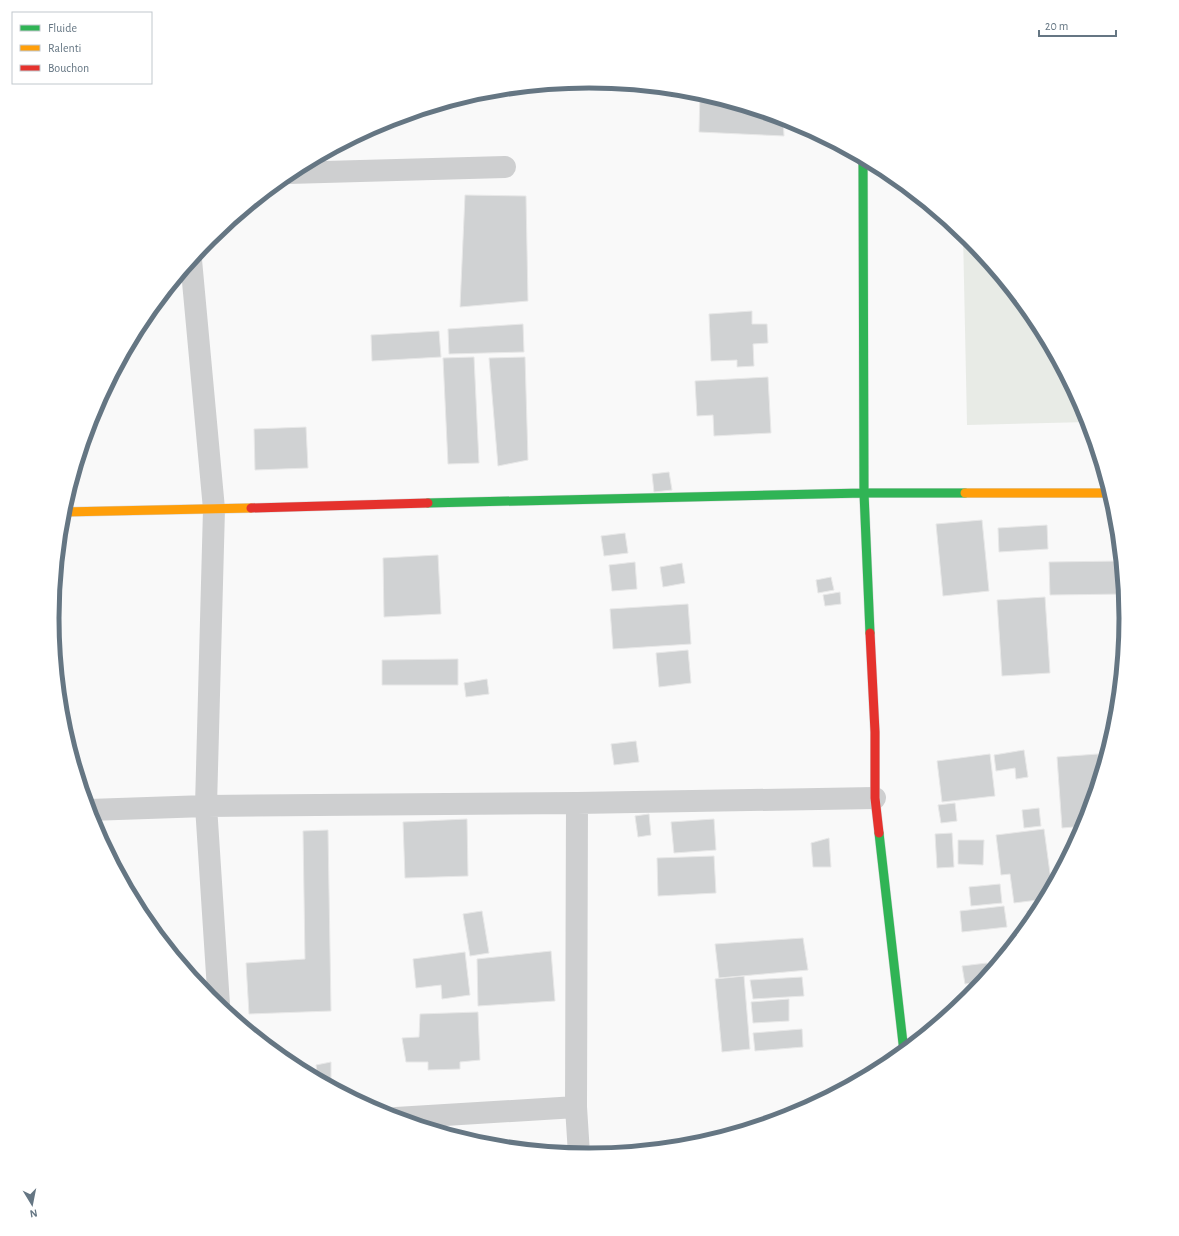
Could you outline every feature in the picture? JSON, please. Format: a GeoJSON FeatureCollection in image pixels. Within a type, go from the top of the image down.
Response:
{"type":"FeatureCollection","features":[{"type":"Feature","properties":{"kind":"street"},"geometry":{"type":"LineString","coordinates":[[863,164],[864,493],[875,732],[875,798],[903,1045]]}},
{"type":"Feature","properties":{"kind":"street"},"geometry":{"type":"LineString","coordinates":[[302,173],[505,167]]}},
{"type":"Feature","properties":{"kind":"street"},"geometry":{"type":"LineString","coordinates":[[192,267],[214,509],[206,806],[217,996]]}},
{"type":"Feature","properties":{"kind":"street"},"geometry":{"type":"LineString","coordinates":[[70,512],[864,493],[1105,493]]}},
{"type":"Feature","properties":{"kind":"street"},"geometry":{"type":"LineString","coordinates":[[95,810],[206,806],[577,803],[875,798]]}},
{"type":"Feature","properties":{"kind":"street"},"geometry":{"type":"LineString","coordinates":[[577,803],[576,1107],[578,1148]]}},
{"type":"Feature","properties":{"kind":"street"},"geometry":{"type":"LineString","coordinates":[[411,1117],[576,1107]]}},
{"type":"Feature","properties":{"kind":"shaded area"},"geometry":{"type":"Polygon","coordinates":[[[963,241],[988,268],[1031,323],[1065,383],[1083,422],[967,425],[963,241]]]}},
{"type":"Feature","properties":{"kind":"building"},"geometry":{"type":"Polygon","coordinates":[[[700,100],[727,106],[783,124],[784,136],[699,132],[700,100]]]}},
{"type":"Feature","properties":{"kind":"building"},"geometry":{"type":"Polygon","coordinates":[[[465,195],[526,196],[528,301],[460,307],[465,195]]]}},
{"type":"Feature","properties":{"kind":"building"},"geometry":{"type":"Polygon","coordinates":[[[752,311],[752,324],[767,324],[768,343],[753,344],[754,366],[737,367],[737,360],[711,361],[709,314],[752,311]]]}},
{"type":"Feature","properties":{"kind":"building"},"geometry":{"type":"Polygon","coordinates":[[[523,324],[524,352],[449,354],[448,329],[523,324]]]}},
{"type":"Feature","properties":{"kind":"building"},"geometry":{"type":"Polygon","coordinates":[[[439,331],[441,357],[372,361],[371,335],[439,331]]]}},
{"type":"Feature","properties":{"kind":"building"},"geometry":{"type":"Polygon","coordinates":[[[474,357],[479,463],[448,464],[443,358],[474,357]]]}},
{"type":"Feature","properties":{"kind":"building"},"geometry":{"type":"Polygon","coordinates":[[[525,357],[528,460],[498,466],[489,358],[525,357]]]}},
{"type":"Feature","properties":{"kind":"building"},"geometry":{"type":"Polygon","coordinates":[[[768,377],[771,433],[714,436],[713,415],[697,416],[695,381],[768,377]]]}},
{"type":"Feature","properties":{"kind":"building"},"geometry":{"type":"Polygon","coordinates":[[[306,427],[308,468],[255,470],[254,429],[306,427]]]}},
{"type":"Feature","properties":{"kind":"building"},"geometry":{"type":"Polygon","coordinates":[[[669,472],[672,490],[654,492],[652,474],[669,472]]]}},
{"type":"Feature","properties":{"kind":"building"},"geometry":{"type":"Polygon","coordinates":[[[982,520],[989,591],[943,596],[936,524],[982,520]]]}},
{"type":"Feature","properties":{"kind":"building"},"geometry":{"type":"Polygon","coordinates":[[[1047,525],[1048,549],[999,552],[998,528],[1047,525]]]}},
{"type":"Feature","properties":{"kind":"building"},"geometry":{"type":"Polygon","coordinates":[[[625,533],[628,553],[604,556],[601,536],[625,533]]]}},
{"type":"Feature","properties":{"kind":"building"},"geometry":{"type":"Polygon","coordinates":[[[438,555],[441,614],[384,617],[383,558],[438,555]]]}},
{"type":"Feature","properties":{"kind":"building"},"geometry":{"type":"Polygon","coordinates":[[[1116,561],[1119,594],[1050,595],[1049,562],[1116,561]]]}},
{"type":"Feature","properties":{"kind":"building"},"geometry":{"type":"Polygon","coordinates":[[[635,562],[637,589],[612,591],[609,565],[635,562]]]}},
{"type":"Feature","properties":{"kind":"building"},"geometry":{"type":"Polygon","coordinates":[[[682,563],[685,583],[663,587],[660,567],[682,563]]]}},
{"type":"Feature","properties":{"kind":"building"},"geometry":{"type":"Polygon","coordinates":[[[831,577],[834,590],[818,593],[816,580],[831,577]]]}},
{"type":"Feature","properties":{"kind":"building"},"geometry":{"type":"Polygon","coordinates":[[[840,592],[841,604],[825,606],[823,595],[840,592]]]}},
{"type":"Feature","properties":{"kind":"building"},"geometry":{"type":"Polygon","coordinates":[[[1045,597],[1050,673],[1002,676],[997,600],[1045,597]]]}},
{"type":"Feature","properties":{"kind":"building"},"geometry":{"type":"Polygon","coordinates":[[[688,604],[691,644],[613,649],[610,609],[688,604]]]}},
{"type":"Feature","properties":{"kind":"building"},"geometry":{"type":"Polygon","coordinates":[[[688,650],[691,683],[659,687],[656,653],[688,650]]]}},
{"type":"Feature","properties":{"kind":"building"},"geometry":{"type":"Polygon","coordinates":[[[458,659],[458,685],[382,685],[382,660],[458,659]]]}},
{"type":"Feature","properties":{"kind":"building"},"geometry":{"type":"Polygon","coordinates":[[[487,679],[489,694],[466,697],[464,683],[487,679]]]}},
{"type":"Feature","properties":{"kind":"building"},"geometry":{"type":"Polygon","coordinates":[[[636,741],[639,762],[614,765],[611,744],[636,741]]]}},
{"type":"Feature","properties":{"kind":"building"},"geometry":{"type":"Polygon","coordinates":[[[1024,750],[1028,777],[1016,779],[1015,768],[996,771],[994,755],[1024,750]]]}},
{"type":"Feature","properties":{"kind":"building"},"geometry":{"type":"Polygon","coordinates":[[[990,754],[995,796],[942,802],[937,761],[990,754]]]}},
{"type":"Feature","properties":{"kind":"building"},"geometry":{"type":"Polygon","coordinates":[[[1098,754],[1099,765],[1092,789],[1077,827],[1062,828],[1057,757],[1098,754]]]}},
{"type":"Feature","properties":{"kind":"building"},"geometry":{"type":"Polygon","coordinates":[[[955,803],[957,821],[941,823],[938,805],[955,803]]]}},
{"type":"Feature","properties":{"kind":"building"},"geometry":{"type":"Polygon","coordinates":[[[1039,808],[1041,826],[1024,828],[1022,810],[1039,808]]]}},
{"type":"Feature","properties":{"kind":"building"},"geometry":{"type":"Polygon","coordinates":[[[649,814],[651,835],[638,837],[635,816],[649,814]]]}},
{"type":"Feature","properties":{"kind":"building"},"geometry":{"type":"Polygon","coordinates":[[[467,819],[468,876],[405,878],[403,822],[467,819]]]}},
{"type":"Feature","properties":{"kind":"building"},"geometry":{"type":"Polygon","coordinates":[[[714,819],[716,850],[674,853],[671,822],[714,819]]]}},
{"type":"Feature","properties":{"kind":"building"},"geometry":{"type":"Polygon","coordinates":[[[1044,829],[1051,880],[1039,900],[1014,903],[1010,874],[1001,875],[996,835],[1044,829]]]}},
{"type":"Feature","properties":{"kind":"building"},"geometry":{"type":"Polygon","coordinates":[[[328,830],[331,1011],[249,1014],[246,963],[305,959],[303,831],[328,830]]]}},
{"type":"Feature","properties":{"kind":"building"},"geometry":{"type":"Polygon","coordinates":[[[952,833],[954,867],[937,868],[935,834],[952,833]]]}},
{"type":"Feature","properties":{"kind":"building"},"geometry":{"type":"Polygon","coordinates":[[[829,838],[831,867],[813,867],[811,843],[829,838]]]}},
{"type":"Feature","properties":{"kind":"building"},"geometry":{"type":"Polygon","coordinates":[[[958,840],[984,840],[983,865],[958,864],[958,840]]]}},
{"type":"Feature","properties":{"kind":"building"},"geometry":{"type":"Polygon","coordinates":[[[714,856],[716,893],[658,896],[657,858],[714,856]]]}},
{"type":"Feature","properties":{"kind":"building"},"geometry":{"type":"Polygon","coordinates":[[[1000,884],[1002,903],[971,906],[969,887],[1000,884]]]}},
{"type":"Feature","properties":{"kind":"building"},"geometry":{"type":"Polygon","coordinates":[[[1004,906],[1007,927],[962,932],[960,911],[1004,906]]]}},
{"type":"Feature","properties":{"kind":"building"},"geometry":{"type":"Polygon","coordinates":[[[482,911],[489,953],[470,956],[463,914],[482,911]]]}},
{"type":"Feature","properties":{"kind":"building"},"geometry":{"type":"Polygon","coordinates":[[[1027,911],[1032,911],[1027,918],[1027,911]]]}},
{"type":"Feature","properties":{"kind":"building"},"geometry":{"type":"Polygon","coordinates":[[[803,938],[808,970],[719,978],[715,944],[803,938]]]}},
{"type":"Feature","properties":{"kind":"building"},"geometry":{"type":"Polygon","coordinates":[[[551,951],[555,1001],[478,1006],[477,959],[551,951]]]}},
{"type":"Feature","properties":{"kind":"building"},"geometry":{"type":"Polygon","coordinates":[[[465,952],[470,995],[442,999],[441,985],[416,988],[413,959],[465,952]]]}},
{"type":"Feature","properties":{"kind":"building"},"geometry":{"type":"Polygon","coordinates":[[[987,963],[987,969],[974,983],[965,984],[962,966],[987,963]]]}},
{"type":"Feature","properties":{"kind":"building"},"geometry":{"type":"Polygon","coordinates":[[[744,976],[750,1049],[722,1052],[715,979],[744,976]]]}},
{"type":"Feature","properties":{"kind":"building"},"geometry":{"type":"Polygon","coordinates":[[[802,977],[804,996],[753,999],[750,980],[802,977]]]}},
{"type":"Feature","properties":{"kind":"building"},"geometry":{"type":"Polygon","coordinates":[[[789,999],[789,1021],[753,1023],[751,1002],[789,999]]]}},
{"type":"Feature","properties":{"kind":"building"},"geometry":{"type":"Polygon","coordinates":[[[478,1012],[480,1060],[460,1062],[460,1069],[428,1070],[428,1062],[406,1062],[402,1038],[419,1037],[420,1014],[478,1012]]]}},
{"type":"Feature","properties":{"kind":"building"},"geometry":{"type":"Polygon","coordinates":[[[802,1029],[803,1047],[755,1051],[753,1033],[802,1029]]]}},
{"type":"Feature","properties":{"kind":"building"},"geometry":{"type":"Polygon","coordinates":[[[331,1062],[331,1081],[317,1073],[316,1065],[331,1062]]]}},
{"type":"Feature","properties":{"kind":"traffic: fast"},"geometry":{"type":"LineString","coordinates":[[863,164],[864,493],[870,633]]}},
{"type":"Feature","properties":{"kind":"traffic: fast"},"geometry":{"type":"LineString","coordinates":[[428,503],[864,493],[965,493]]}},
{"type":"Feature","properties":{"kind":"traffic: fast"},"geometry":{"type":"LineString","coordinates":[[879,833],[903,1045]]}},
{"type":"Feature","properties":{"kind":"traffic: slow"},"geometry":{"type":"LineString","coordinates":[[965,493],[1105,493]]}},
{"type":"Feature","properties":{"kind":"traffic: slow"},"geometry":{"type":"LineString","coordinates":[[70,512],[251,508]]}},
{"type":"Feature","properties":{"kind":"traffic: jam"},"geometry":{"type":"LineString","coordinates":[[251,508],[428,503]]}},
{"type":"Feature","properties":{"kind":"traffic: jam"},"geometry":{"type":"LineString","coordinates":[[870,633],[875,732],[875,798],[879,833]]}}]}
